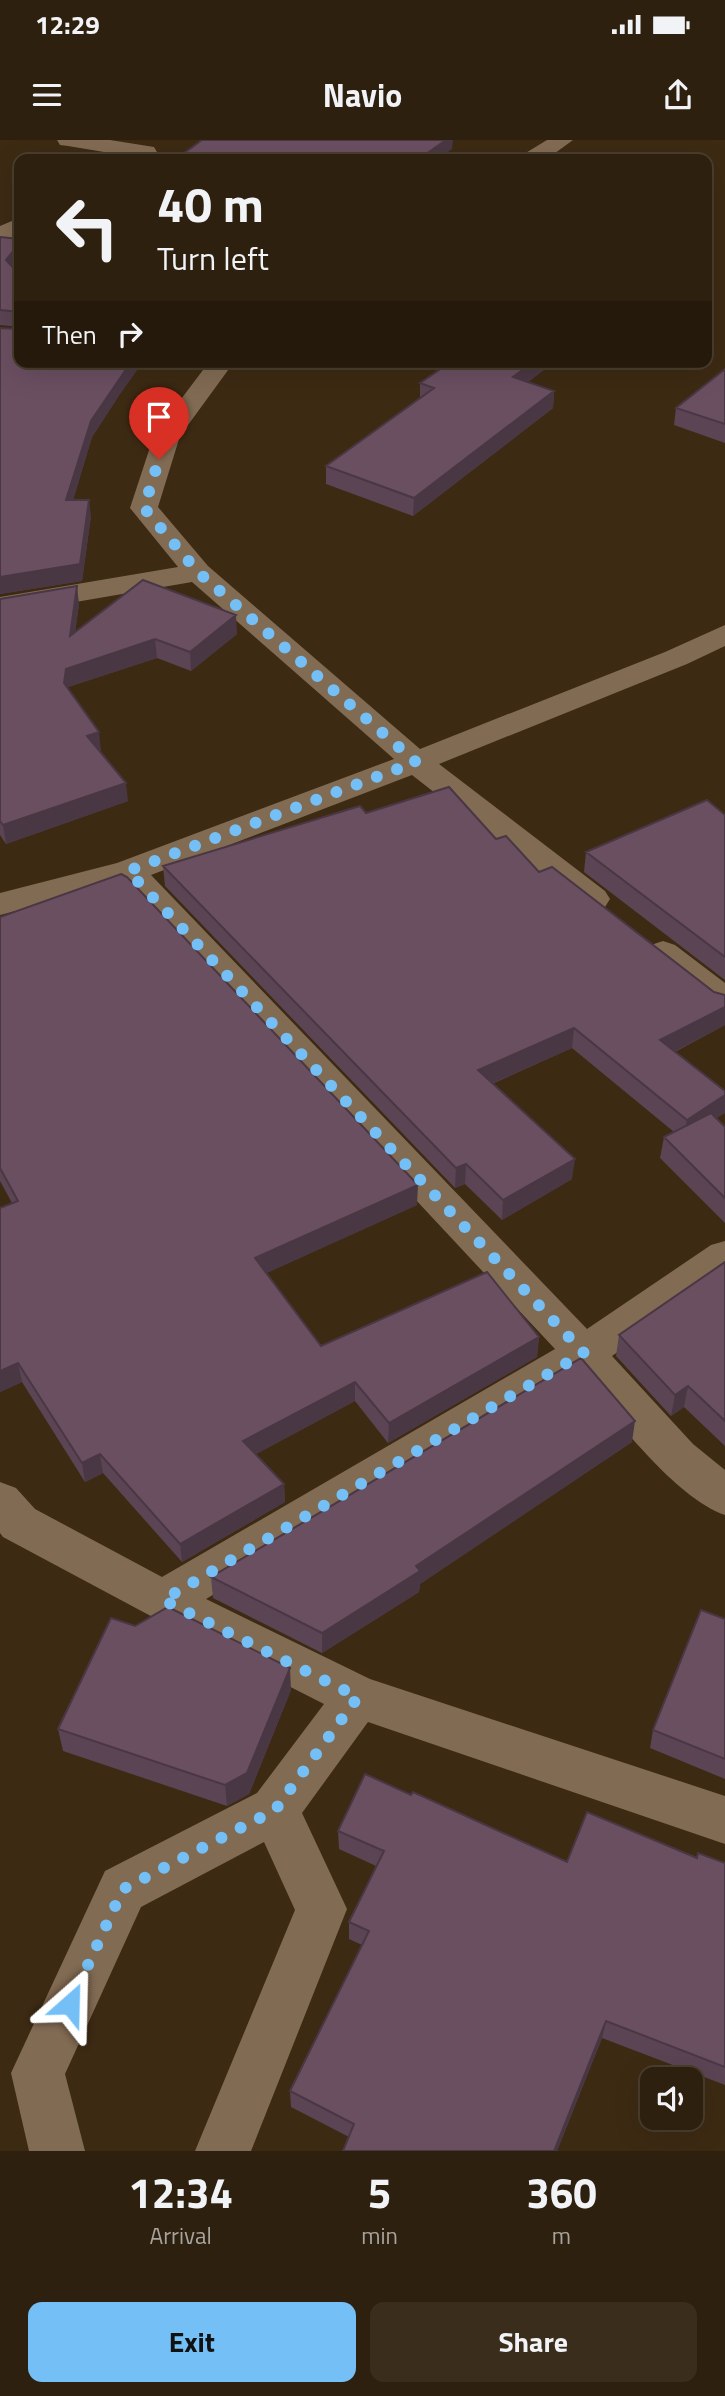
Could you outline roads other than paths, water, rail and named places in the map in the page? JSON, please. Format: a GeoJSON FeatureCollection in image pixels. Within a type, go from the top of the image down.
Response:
{"type":"FeatureCollection","features":[{"type":"Feature","properties":{"kind":"street"},"geometry":{"type":"LineString","coordinates":[[68,140],[131,154]]}},
{"type":"Feature","properties":{"kind":"street"},"geometry":{"type":"LineString","coordinates":[[143,154],[166,140]]}},
{"type":"Feature","properties":{"kind":"street"},"geometry":{"type":"LineString","coordinates":[[540,154],[562,140]]}},
{"type":"Feature","properties":{"kind":"street"},"geometry":{"type":"LineString","coordinates":[[217,368],[167,435],[144,508],[198,572],[416,762],[725,1001]]}},
{"type":"Feature","properties":{"kind":"street"},"geometry":{"type":"LineString","coordinates":[[0,606],[198,572]]}},
{"type":"Feature","properties":{"kind":"street"},"geometry":{"type":"LineString","coordinates":[[0,904],[128,871],[416,762],[676,658],[725,634]]}},
{"type":"Feature","properties":{"kind":"street"},"geometry":{"type":"LineString","coordinates":[[676,658],[725,657]]}},
{"type":"Feature","properties":{"kind":"street"},"geometry":{"type":"LineString","coordinates":[[128,871],[584,1353],[678,1457],[725,1496]]}},
{"type":"Feature","properties":{"kind":"street"},"geometry":{"type":"LineString","coordinates":[[163,1600],[584,1353],[725,1256]]}},
{"type":"Feature","properties":{"kind":"street"},"geometry":{"type":"LineString","coordinates":[[0,1501],[19,1523],[163,1600],[358,1697],[725,1820]]}},
{"type":"Feature","properties":{"kind":"street"},"geometry":{"type":"LineString","coordinates":[[57,2151],[38,2073],[123,1889],[275,1810],[358,1697]]}},
{"type":"Feature","properties":{"kind":"street"},"geometry":{"type":"LineString","coordinates":[[223,2151],[321,1909],[275,1810]]}}]}
